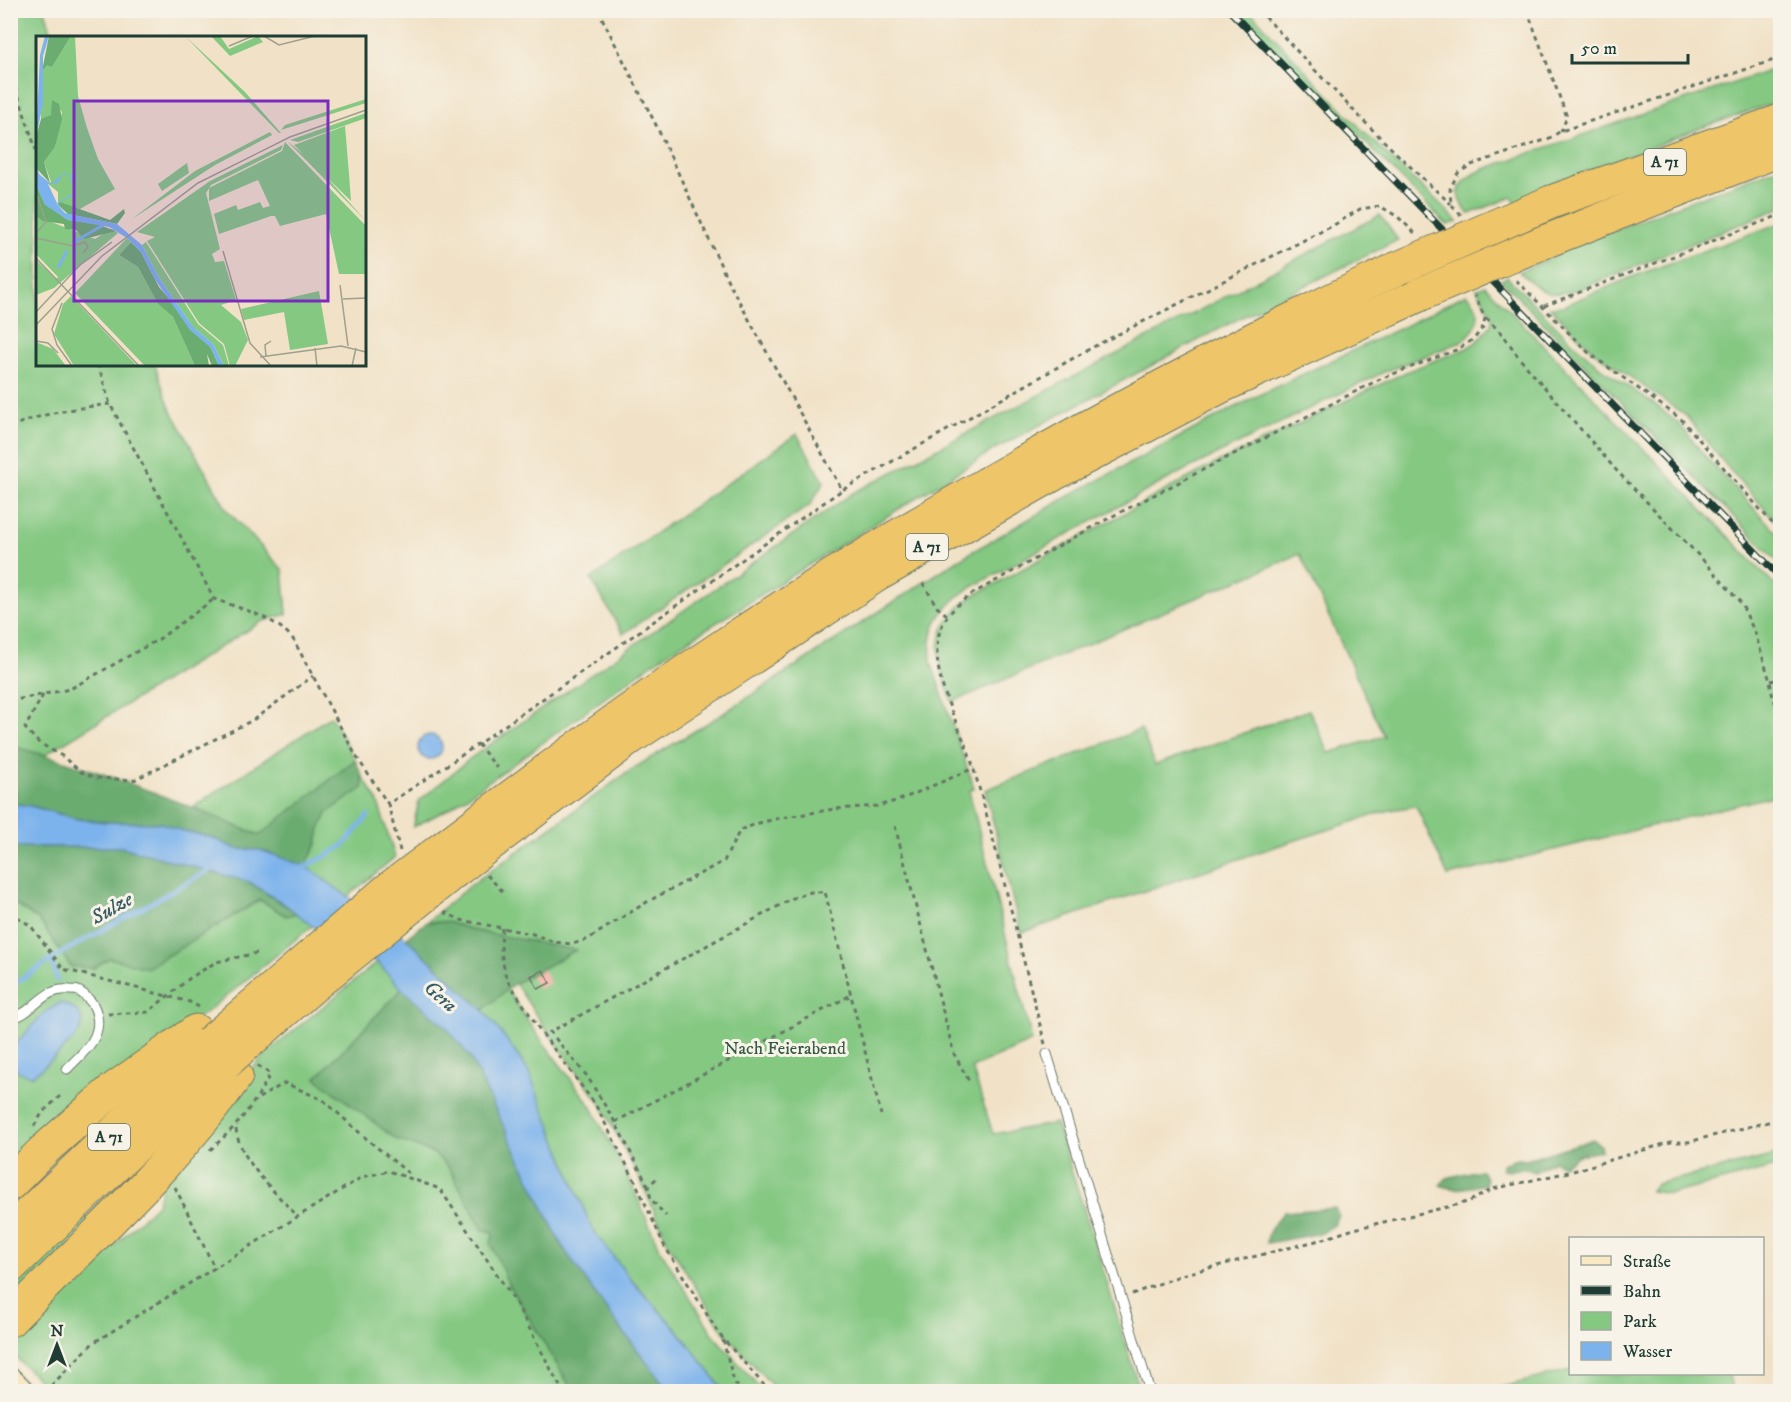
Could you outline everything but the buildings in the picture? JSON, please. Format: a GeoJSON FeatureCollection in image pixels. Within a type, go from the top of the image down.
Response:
{"type":"FeatureCollection","features":[{"type":"Feature","properties":{"kind":"highway","name":"A 71"},"geometry":{"type":"LineString","coordinates":[[10,1267],[197,1087],[227,1055],[272,988],[383,894],[460,866],[622,714],[728,641],[869,552],[1038,453],[1178,377],[1396,269],[1551,202],[1780,121]]}},
{"type":"Feature","properties":{"kind":"highway","name":"A 71"},"geometry":{"type":"LineString","coordinates":[[10,1232],[227,1055],[272,1022],[460,866],[629,739],[877,575],[1054,474],[1222,386],[1419,295],[1544,242],[1780,150]]}},
{"type":"Feature","properties":{"kind":"highway"},"geometry":{"type":"LineString","coordinates":[[10,1184],[43,1151],[111,1091],[227,1055],[216,1105],[151,1180],[10,1320]]}},
{"type":"Feature","properties":{"kind":"street"},"geometry":{"type":"LineString","coordinates":[[10,1381],[21,1392]]}},
{"type":"Feature","properties":{"kind":"lane"},"geometry":{"type":"LineString","coordinates":[[10,1018],[19,1017],[59,988],[79,991],[95,1005],[99,1024],[93,1043],[67,1069]]}},
{"type":"Feature","properties":{"kind":"lane"},"geometry":{"type":"LineString","coordinates":[[1047,1054],[1150,1392]]}},
{"type":"Feature","properties":{"kind":"path"},"geometry":{"type":"LineString","coordinates":[[598,10],[657,127],[728,281],[842,490]]}},
{"type":"Feature","properties":{"kind":"path"},"geometry":{"type":"LineString","coordinates":[[1259,10],[1350,108],[1464,219]]}},
{"type":"Feature","properties":{"kind":"path"},"geometry":{"type":"LineString","coordinates":[[1527,10],[1567,117],[1561,132]]}},
{"type":"Feature","properties":{"kind":"path"},"geometry":{"type":"LineString","coordinates":[[1451,204],[1450,189],[1458,173],[1471,165],[1780,58]]}},
{"type":"Feature","properties":{"kind":"path"},"geometry":{"type":"LineString","coordinates":[[10,70],[36,150]]}},
{"type":"Feature","properties":{"kind":"path"},"geometry":{"type":"LineString","coordinates":[[388,804],[478,744],[842,490],[1093,347],[1334,225],[1360,209],[1380,206],[1398,217],[1420,239]]}},
{"type":"Feature","properties":{"kind":"path"},"geometry":{"type":"LineString","coordinates":[[1544,306],[1780,215]]}},
{"type":"Feature","properties":{"kind":"path"},"geometry":{"type":"LineString","coordinates":[[1511,276],[1544,306],[1590,354],[1681,419],[1780,532]]}},
{"type":"Feature","properties":{"kind":"path"},"geometry":{"type":"LineString","coordinates":[[1472,292],[1485,318],[1504,336],[1520,359],[1616,470],[1741,603],[1755,633],[1770,681],[1773,699],[1780,712]]}},
{"type":"Feature","properties":{"kind":"path"},"geometry":{"type":"LineString","coordinates":[[1047,1054],[974,768],[948,702],[937,662],[939,631],[947,615],[956,605],[972,594],[1203,468],[1380,379],[1456,350],[1473,339],[1483,327],[1485,318]]}},
{"type":"Feature","properties":{"kind":"path"},"geometry":{"type":"LineString","coordinates":[[99,366],[110,404],[214,599],[271,621],[285,629],[293,639],[356,756],[388,804],[401,854]]}},
{"type":"Feature","properties":{"kind":"path"},"geometry":{"type":"LineString","coordinates":[[10,427],[62,410],[110,404]]}},
{"type":"Feature","properties":{"kind":"path"},"geometry":{"type":"LineString","coordinates":[[923,583],[937,607],[947,615]]}},
{"type":"Feature","properties":{"kind":"path"},"geometry":{"type":"LineString","coordinates":[[10,701],[70,689],[159,639],[214,599]]}},
{"type":"Feature","properties":{"kind":"path"},"geometry":{"type":"LineString","coordinates":[[43,695],[25,728],[38,742],[62,756],[81,772],[96,778],[134,780],[253,720],[313,675]]}},
{"type":"Feature","properties":{"kind":"path"},"geometry":{"type":"LineString","coordinates":[[1770,681],[1780,679]]}},
{"type":"Feature","properties":{"kind":"path"},"geometry":{"type":"LineString","coordinates":[[478,744],[497,768]]}},
{"type":"Feature","properties":{"kind":"path"},"geometry":{"type":"LineString","coordinates":[[444,912],[461,920],[533,934],[554,942],[573,944],[588,939],[646,902],[724,861],[741,830],[759,823],[805,814],[879,806],[902,799],[974,768]]}},
{"type":"Feature","properties":{"kind":"path"},"geometry":{"type":"LineString","coordinates":[[895,826],[954,1054],[970,1083]]}},
{"type":"Feature","properties":{"kind":"path"},"geometry":{"type":"LineString","coordinates":[[460,866],[504,893]]}},
{"type":"Feature","properties":{"kind":"path"},"geometry":{"type":"LineString","coordinates":[[666,1216],[651,1199],[648,1186],[615,1122],[587,1076],[550,1032],[793,898],[811,892],[825,892],[881,1115]]}},
{"type":"Feature","properties":{"kind":"path"},"geometry":{"type":"LineString","coordinates":[[10,912],[31,926],[63,969],[190,1002],[227,1055],[237,1141],[267,1183],[297,1216]]}},
{"type":"Feature","properties":{"kind":"path"},"geometry":{"type":"LineString","coordinates":[[502,927],[501,952],[506,978],[541,1032],[595,1104],[635,1181],[664,1245],[722,1338],[770,1392]]}},
{"type":"Feature","properties":{"kind":"path"},"geometry":{"type":"LineString","coordinates":[[97,1015],[148,1012],[190,978],[216,962],[257,952]]}},
{"type":"Feature","properties":{"kind":"path"},"geometry":{"type":"LineString","coordinates":[[615,1122],[851,995]]}},
{"type":"Feature","properties":{"kind":"path"},"geometry":{"type":"LineString","coordinates":[[227,1055],[270,1074],[227,1055]]}},
{"type":"Feature","properties":{"kind":"path"},"geometry":{"type":"LineString","coordinates":[[227,1055],[323,1100],[414,1178]]}},
{"type":"Feature","properties":{"kind":"path"},"geometry":{"type":"LineString","coordinates":[[1122,1299],[1185,1274],[1320,1240],[1354,1228],[1468,1202],[1493,1189],[1573,1171],[1671,1142],[1688,1142],[1780,1119]]}},
{"type":"Feature","properties":{"kind":"path"},"geometry":{"type":"LineString","coordinates":[[209,1151],[236,1128]]}},
{"type":"Feature","properties":{"kind":"path"},"geometry":{"type":"LineString","coordinates":[[45,1392],[93,1343],[362,1177],[389,1171],[440,1189],[516,1303],[563,1392]]}},
{"type":"Feature","properties":{"kind":"path"},"geometry":{"type":"LineString","coordinates":[[648,1186],[656,1179]]}},
{"type":"Feature","properties":{"kind":"path"},"geometry":{"type":"LineString","coordinates":[[173,1182],[215,1269]]}},
{"type":"Feature","properties":{"kind":"path"},"geometry":{"type":"LineString","coordinates":[[722,1338],[735,1384],[745,1392]]}},
{"type":"Feature","properties":{"kind":"green space"},"geometry":{"type":"Polygon","coordinates":[[[45,10],[53,36],[36,36],[36,366],[155,366],[169,406],[227,510],[283,570],[287,614],[261,622],[44,755],[11,746],[10,11],[45,10]]]}},
{"type":"Feature","properties":{"kind":"green space"},"geometry":{"type":"Polygon","coordinates":[[[1236,11],[1250,11],[1372,140],[1442,205],[1457,222],[1447,225],[1236,11]]]}},
{"type":"Feature","properties":{"kind":"green space"},"geometry":{"type":"Polygon","coordinates":[[[1780,67],[1780,101],[1695,130],[1571,179],[1558,179],[1536,195],[1515,202],[1512,197],[1469,214],[1459,200],[1460,187],[1464,182],[1484,169],[1780,67]]]}},
{"type":"Feature","properties":{"kind":"green space"},"geometry":{"type":"Polygon","coordinates":[[[1780,167],[1780,208],[1577,290],[1558,293],[1545,292],[1519,272],[1558,255],[1555,252],[1780,167]]]}},
{"type":"Feature","properties":{"kind":"green space"},"geometry":{"type":"Polygon","coordinates":[[[1380,215],[1398,240],[1240,318],[995,449],[663,656],[501,773],[448,809],[413,827],[419,801],[472,757],[853,493],[1380,215]]]}},
{"type":"Feature","properties":{"kind":"green space"},"geometry":{"type":"Polygon","coordinates":[[[1780,223],[1780,526],[1686,416],[1593,351],[1550,307],[1562,306],[1637,275],[1780,223]]]}},
{"type":"Feature","properties":{"kind":"green space"},"geometry":{"type":"Polygon","coordinates":[[[1507,277],[1601,368],[1657,406],[1681,426],[1704,455],[1780,536],[1780,564],[1501,280],[1507,277]]]}},
{"type":"Feature","properties":{"kind":"green space"},"geometry":{"type":"Polygon","coordinates":[[[1485,285],[1780,590],[1780,799],[1777,795],[1448,876],[1416,806],[1390,810],[1021,933],[985,790],[1141,729],[1155,765],[1309,710],[1329,753],[1384,736],[1300,554],[952,702],[942,671],[939,645],[948,621],[957,609],[971,597],[1205,469],[1408,371],[1467,348],[1478,341],[1491,325],[1492,316],[1477,289],[1485,285]]]}},
{"type":"Feature","properties":{"kind":"green space","name":"Nach Feierabend"},"geometry":{"type":"Polygon","coordinates":[[[1466,294],[1476,306],[1478,319],[1472,331],[1461,342],[1384,372],[1183,471],[965,591],[942,613],[933,630],[931,662],[974,788],[969,791],[1032,1041],[972,1068],[993,1134],[1056,1123],[1140,1391],[777,1391],[723,1331],[668,1243],[640,1179],[599,1101],[515,983],[575,950],[476,931],[447,922],[427,922],[468,887],[631,770],[724,713],[958,560],[1074,493],[1257,396],[1411,323],[1466,294]]]}},
{"type":"Feature","properties":{"kind":"green space"},"geometry":{"type":"Polygon","coordinates":[[[797,434],[824,482],[810,505],[623,634],[591,579],[797,434]]]}},
{"type":"Feature","properties":{"kind":"green space"},"geometry":{"type":"Polygon","coordinates":[[[331,716],[355,760],[260,835],[225,823],[193,807],[331,716]]]}},
{"type":"Feature","properties":{"kind":"green space"},"geometry":{"type":"Polygon","coordinates":[[[11,746],[102,774],[260,835],[355,760],[362,776],[363,788],[328,812],[320,828],[317,844],[305,866],[260,850],[237,849],[210,837],[161,823],[77,819],[28,805],[11,804],[11,746]]]}},
{"type":"Feature","properties":{"kind":"green space"},"geometry":{"type":"Polygon","coordinates":[[[362,776],[377,799],[395,857],[347,897],[305,866],[317,844],[320,828],[328,812],[363,788],[362,776]]]}},
{"type":"Feature","properties":{"kind":"green space"},"geometry":{"type":"Polygon","coordinates":[[[11,847],[121,847],[249,882],[297,913],[286,916],[260,900],[147,968],[109,958],[94,968],[71,967],[39,920],[15,904],[11,907],[11,847]]]}},
{"type":"Feature","properties":{"kind":"green space"},"geometry":{"type":"Polygon","coordinates":[[[260,900],[286,916],[297,913],[312,926],[223,999],[11,1162],[11,907],[15,904],[39,920],[71,967],[94,968],[109,958],[147,967],[260,900]]]}},
{"type":"Feature","properties":{"kind":"green space"},"geometry":{"type":"Polygon","coordinates":[[[427,922],[447,922],[476,931],[576,950],[515,983],[483,1010],[406,938],[427,922]]]}},
{"type":"Feature","properties":{"kind":"green space"},"geometry":{"type":"Polygon","coordinates":[[[377,962],[402,989],[316,1078],[396,1139],[435,1154],[449,1168],[483,1229],[491,1231],[493,1236],[491,1244],[509,1285],[573,1391],[50,1391],[11,1353],[10,1346],[157,1204],[164,1178],[240,1081],[268,1052],[377,962]]]}},
{"type":"Feature","properties":{"kind":"green space"},"geometry":{"type":"Polygon","coordinates":[[[506,988],[591,1106],[631,1183],[659,1248],[715,1337],[763,1391],[724,1391],[680,1333],[632,1281],[592,1229],[528,1071],[483,1010],[506,988]]]}},
{"type":"Feature","properties":{"kind":"green space"},"geometry":{"type":"Polygon","coordinates":[[[402,989],[446,1027],[470,1057],[562,1246],[603,1305],[669,1391],[573,1391],[509,1285],[491,1244],[493,1236],[491,1231],[483,1230],[449,1168],[435,1154],[396,1139],[316,1078],[402,989]]]}},
{"type":"Feature","properties":{"kind":"green space"},"geometry":{"type":"Polygon","coordinates":[[[202,1103],[11,1308],[11,1290],[202,1103]]]}},
{"type":"Feature","properties":{"kind":"green space"},"geometry":{"type":"Polygon","coordinates":[[[1593,1139],[1600,1145],[1601,1151],[1579,1155],[1563,1165],[1553,1161],[1535,1172],[1526,1169],[1502,1170],[1502,1164],[1517,1159],[1526,1160],[1593,1139]]]}},
{"type":"Feature","properties":{"kind":"green space"},"geometry":{"type":"Polygon","coordinates":[[[1780,1154],[1780,1166],[1671,1194],[1650,1191],[1657,1184],[1780,1154]]]}},
{"type":"Feature","properties":{"kind":"green space"},"geometry":{"type":"Polygon","coordinates":[[[1481,1171],[1486,1178],[1486,1184],[1458,1189],[1440,1185],[1447,1178],[1481,1171]]]}},
{"type":"Feature","properties":{"kind":"green space"},"geometry":{"type":"Polygon","coordinates":[[[1335,1208],[1339,1216],[1334,1225],[1322,1233],[1267,1243],[1270,1230],[1284,1212],[1335,1208]]]}},
{"type":"Feature","properties":{"kind":"green space"},"geometry":{"type":"Polygon","coordinates":[[[1569,1370],[1569,1375],[1729,1375],[1732,1391],[1486,1391],[1569,1370]]]}},
{"type":"Feature","properties":{"kind":"water"},"geometry":{"type":"Polygon","coordinates":[[[430,735],[439,738],[442,747],[439,756],[430,759],[421,756],[418,747],[421,738],[430,735]]]}},
{"type":"Feature","properties":{"kind":"water","name":"Gera"},"geometry":{"type":"Polygon","coordinates":[[[11,804],[27,805],[77,819],[161,823],[210,837],[237,849],[260,850],[305,866],[406,938],[483,1010],[506,1039],[528,1071],[592,1229],[632,1281],[680,1333],[724,1391],[669,1391],[603,1305],[562,1246],[470,1057],[446,1027],[402,989],[377,962],[312,926],[286,905],[249,882],[121,847],[11,847],[11,804]]]}},
{"type":"Feature","properties":{"kind":"water"},"geometry":{"type":"Polygon","coordinates":[[[60,1003],[69,1006],[80,1015],[80,1030],[66,1047],[36,1073],[31,1076],[21,1073],[11,1060],[11,1049],[45,1012],[60,1003]]]}},
{"type":"Feature","properties":{"kind":"waterway"},"geometry":{"type":"LineString","coordinates":[[300,869],[344,845],[368,816]]}},
{"type":"Feature","properties":{"kind":"waterway","name":"Sulze"},"geometry":{"type":"LineString","coordinates":[[10,986],[65,951],[213,868]]}},
{"type":"Feature","properties":{"kind":"waterway"},"geometry":{"type":"LineString","coordinates":[[52,961],[57,980]]}},
{"type":"Feature","properties":{"kind":"railway"},"geometry":{"type":"LineString","coordinates":[[1229,10],[1780,577]]}}]}
